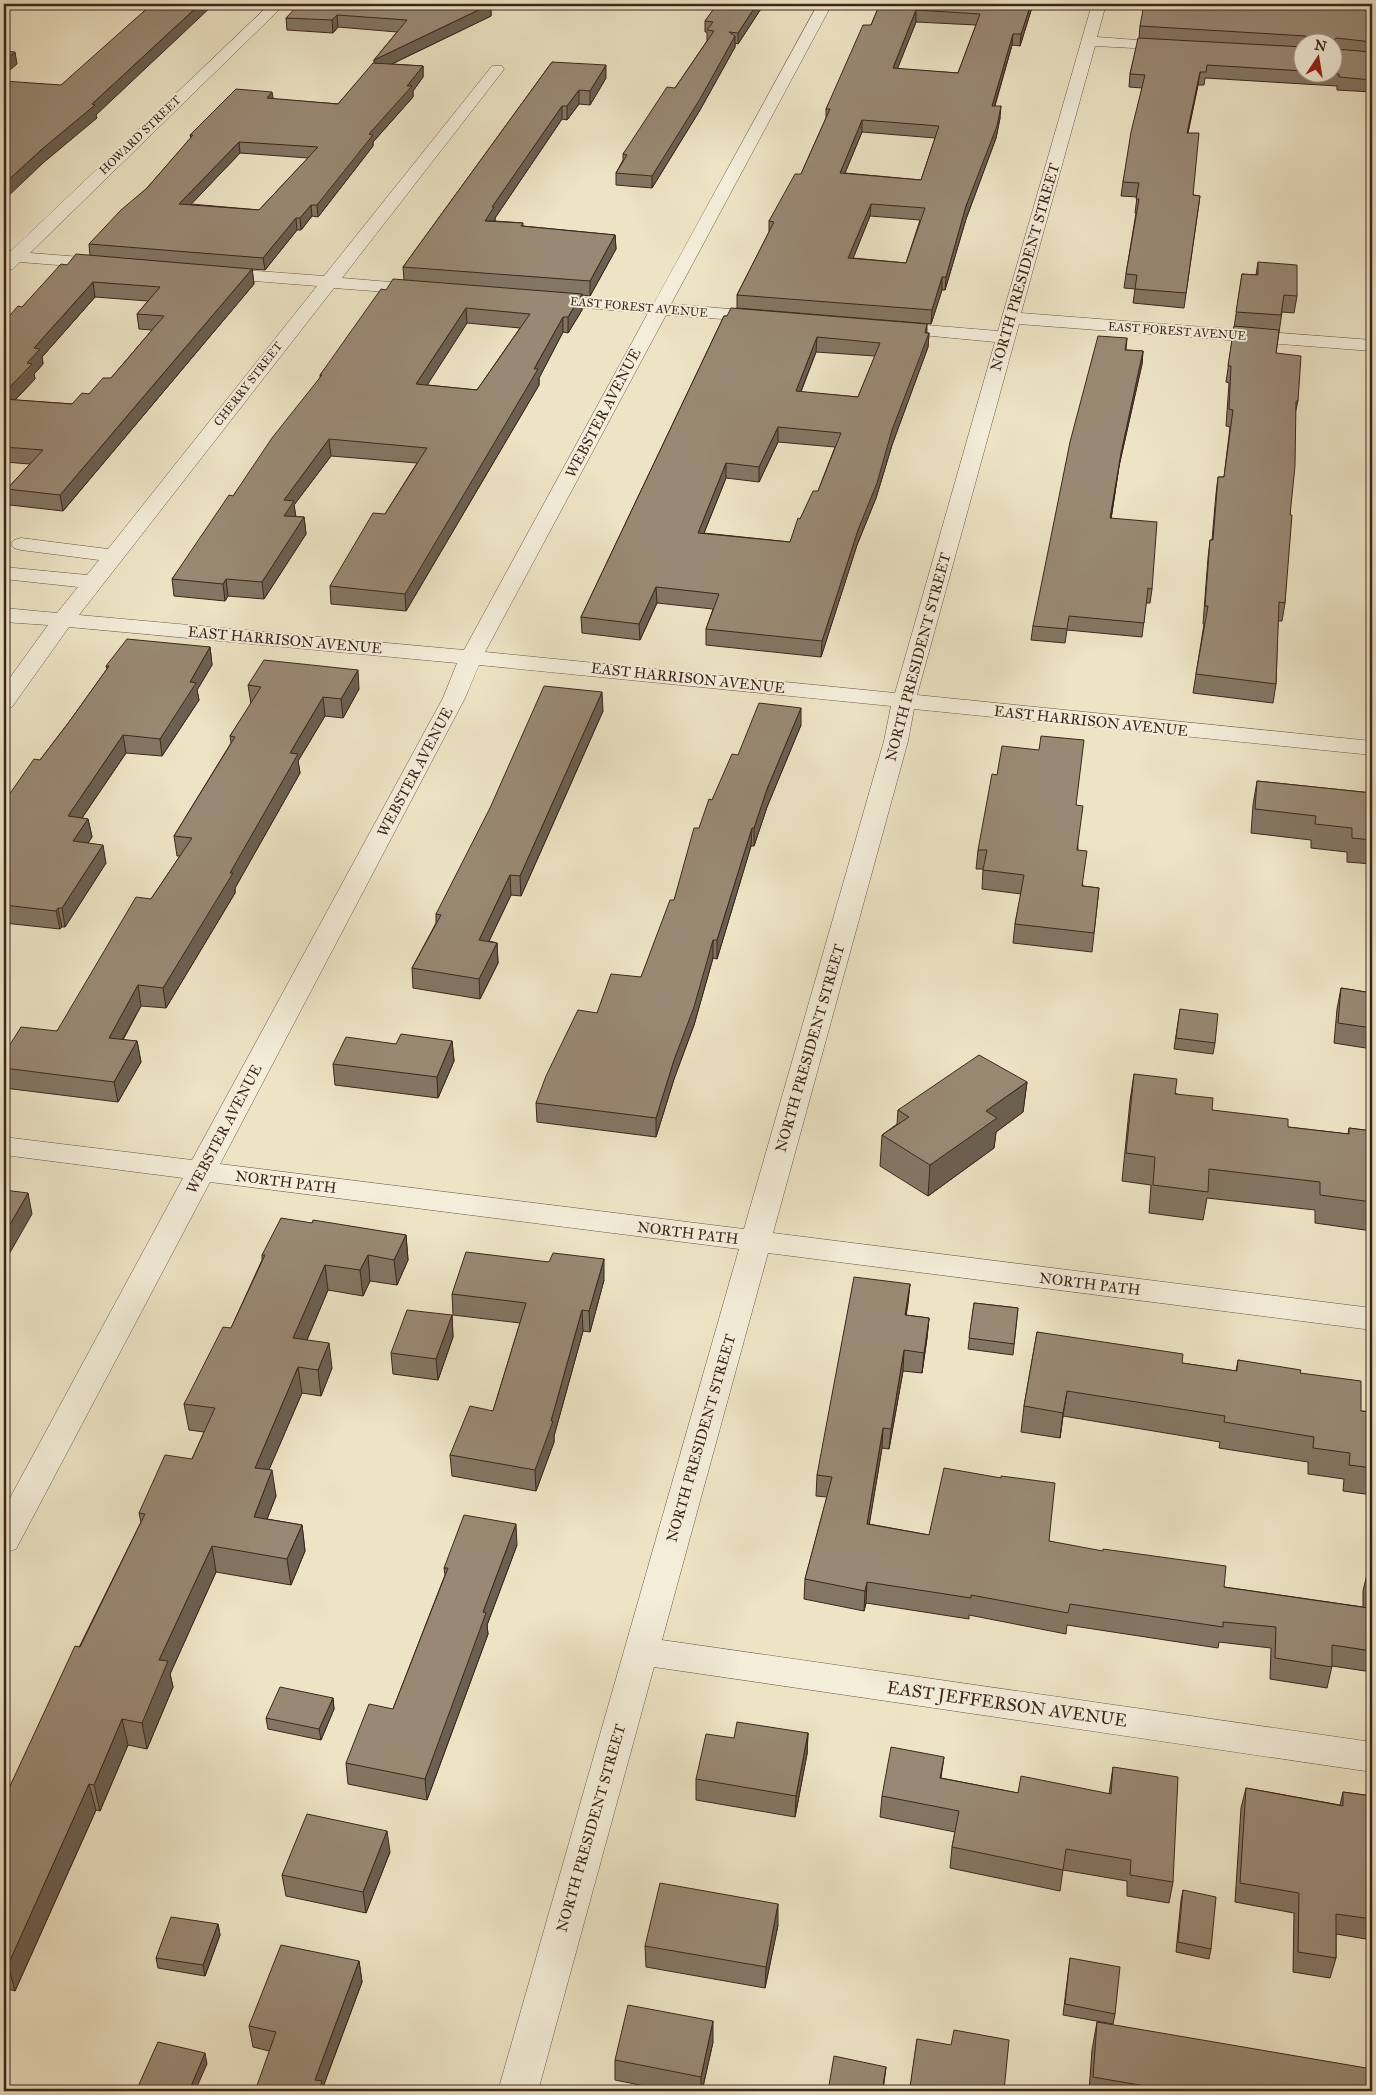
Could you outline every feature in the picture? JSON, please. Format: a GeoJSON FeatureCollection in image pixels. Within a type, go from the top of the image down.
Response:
{"type":"FeatureCollection","features":[{"type":"Feature","properties":{"kind":"street","name":"HOWARD STREET"},"geometry":{"type":"LineString","coordinates":[[8,260],[278,4]]}},
{"type":"Feature","properties":{"kind":"street","name":"WEBSTER AVENUE"},"geometry":{"type":"LineString","coordinates":[[4,1540],[454,698],[472,657],[825,4]]}},
{"type":"Feature","properties":{"kind":"street","name":"NORTH PRESIDENT STREET"},"geometry":{"type":"LineString","coordinates":[[518,2091],[896,741],[904,701],[1099,4]]}},
{"type":"Feature","properties":{"kind":"street"},"geometry":{"type":"LineString","coordinates":[[1089,41],[1186,47]]}},
{"type":"Feature","properties":{"kind":"street","name":"CHERRY STREET"},"geometry":{"type":"LineString","coordinates":[[4,702],[40,656],[63,620],[497,70]]}},
{"type":"Feature","properties":{"kind":"street"},"geometry":{"type":"LineString","coordinates":[[8,260],[123,266]]}},
{"type":"Feature","properties":{"kind":"street"},"geometry":{"type":"LineString","coordinates":[[201,272],[445,292]]}},
{"type":"Feature","properties":{"kind":"street","name":"EAST FOREST AVENUE"},"geometry":{"type":"LineString","coordinates":[[533,298],[778,318]]}},
{"type":"Feature","properties":{"kind":"street","name":"EAST FOREST AVENUE"},"geometry":{"type":"LineString","coordinates":[[877,326],[1008,327],[1372,346]]}},
{"type":"Feature","properties":{"kind":"street"},"geometry":{"type":"LineString","coordinates":[[21,544],[114,556]]}},
{"type":"Feature","properties":{"kind":"street"},"geometry":{"type":"LineString","coordinates":[[4,573],[93,582]]}},
{"type":"Feature","properties":{"kind":"street","name":"EAST HARRISON AVENUE"},"geometry":{"type":"LineString","coordinates":[[4,614],[472,657],[1372,748]]}},
{"type":"Feature","properties":{"kind":"street","name":"NORTH PATH"},"geometry":{"type":"LineString","coordinates":[[4,1146],[1372,1319]]}},
{"type":"Feature","properties":{"kind":"street","name":"EAST JEFFERSON AVENUE"},"geometry":{"type":"LineString","coordinates":[[641,1651],[1372,1757]]}},
{"type":"Feature","properties":{"kind":"building"},"geometry":{"type":"Polygon","coordinates":[[[152,4],[200,4],[92,104],[95,105],[4,184],[4,81],[61,85],[152,4]]]}},
{"type":"Feature","properties":{"kind":"building"},"geometry":{"type":"Polygon","coordinates":[[[299,4],[491,4],[374,60],[407,20],[337,15],[332,20],[286,18],[299,4]]]}},
{"type":"Feature","properties":{"kind":"building"},"geometry":{"type":"Polygon","coordinates":[[[717,4],[757,4],[738,33],[729,32],[735,36],[700,99],[652,176],[616,173],[627,155],[623,154],[667,87],[675,88],[714,31],[707,30],[713,22],[705,21],[717,4]]]}},
{"type":"Feature","properties":{"kind":"building"},"geometry":{"type":"Polygon","coordinates":[[[880,4],[1031,4],[1021,34],[1013,34],[992,106],[1001,106],[997,126],[966,206],[946,277],[942,277],[932,310],[737,295],[774,222],[769,221],[795,174],[801,174],[830,109],[826,109],[863,25],[871,25],[880,4]],[[916,10],[893,68],[958,73],[980,14],[916,10]],[[862,120],[840,173],[921,180],[939,126],[862,120]],[[871,204],[848,258],[906,263],[925,208],[871,204]]]}},
{"type":"Feature","properties":{"kind":"building"},"geometry":{"type":"Polygon","coordinates":[[[1144,4],[1372,4],[1372,42],[1344,39],[1344,32],[1294,32],[1294,35],[1140,26],[1144,4]]]}},
{"type":"Feature","properties":{"kind":"building"},"geometry":{"type":"Polygon","coordinates":[[[1138,38],[1294,46],[1294,70],[1207,65],[1206,72],[1200,72],[1187,133],[1199,133],[1193,195],[1200,196],[1186,293],[1135,289],[1137,275],[1126,274],[1139,199],[1136,199],[1139,183],[1123,182],[1131,132],[1145,75],[1130,74],[1138,38]]]}},
{"type":"Feature","properties":{"kind":"building"},"geometry":{"type":"Polygon","coordinates":[[[1344,50],[1372,52],[1372,80],[1344,77],[1344,50]]]}},
{"type":"Feature","properties":{"kind":"building"},"geometry":{"type":"Polygon","coordinates":[[[4,51],[15,52],[4,61],[4,51]]]}},
{"type":"Feature","properties":{"kind":"building"},"geometry":{"type":"Polygon","coordinates":[[[552,62],[606,65],[590,91],[579,90],[567,106],[562,106],[492,207],[494,207],[485,221],[523,223],[521,226],[615,235],[590,281],[403,267],[552,62]]]}},
{"type":"Feature","properties":{"kind":"building"},"geometry":{"type":"Polygon","coordinates":[[[373,63],[423,66],[407,86],[412,86],[369,134],[373,135],[317,205],[311,205],[300,218],[296,218],[263,258],[89,244],[121,210],[147,188],[193,135],[190,135],[236,89],[272,92],[267,98],[338,104],[373,63]],[[239,142],[179,204],[259,210],[318,147],[239,142]]]}},
{"type":"Feature","properties":{"kind":"building"},"geometry":{"type":"Polygon","coordinates":[[[76,254],[252,269],[60,495],[7,489],[43,450],[4,447],[4,399],[72,404],[82,393],[89,394],[103,378],[111,378],[164,316],[137,314],[160,287],[93,282],[34,348],[40,349],[27,363],[32,364],[4,393],[4,322],[18,306],[22,307],[61,264],[67,265],[76,254]]]}},
{"type":"Feature","properties":{"kind":"building"},"geometry":{"type":"Polygon","coordinates":[[[1258,262],[1297,265],[1297,296],[1284,295],[1281,315],[1236,312],[1242,274],[1258,275],[1258,262]]]}},
{"type":"Feature","properties":{"kind":"building"},"geometry":{"type":"Polygon","coordinates":[[[393,279],[582,294],[568,317],[563,317],[534,369],[538,369],[405,594],[330,586],[373,513],[385,514],[427,448],[329,439],[284,500],[294,501],[284,516],[304,517],[262,582],[226,579],[223,584],[172,579],[229,495],[233,496],[272,438],[322,375],[320,375],[381,289],[386,290],[393,279]],[[466,308],[416,384],[477,390],[530,314],[466,308]]]}},
{"type":"Feature","properties":{"kind":"building"},"geometry":{"type":"Polygon","coordinates":[[[731,308],[927,324],[925,333],[929,333],[892,430],[877,483],[858,530],[822,641],[706,629],[719,594],[656,587],[639,624],[581,617],[724,316],[727,316],[731,308]],[[817,337],[796,391],[858,397],[880,343],[817,337]],[[778,427],[759,467],[726,463],[698,533],[790,542],[798,518],[800,519],[813,491],[818,491],[841,433],[778,427]]]}},
{"type":"Feature","properties":{"kind":"building"},"geometry":{"type":"Polygon","coordinates":[[[1234,326],[1279,330],[1276,353],[1301,356],[1298,401],[1296,401],[1295,466],[1285,603],[1279,602],[1276,684],[1196,674],[1208,606],[1205,606],[1210,540],[1213,540],[1218,477],[1224,477],[1233,410],[1229,409],[1231,366],[1228,366],[1234,326]]]}},
{"type":"Feature","properties":{"kind":"building"},"geometry":{"type":"Polygon","coordinates":[[[1098,336],[1127,338],[1125,350],[1143,351],[1121,453],[1110,518],[1157,522],[1152,589],[1148,588],[1144,623],[1069,616],[1067,629],[1033,626],[1070,442],[1098,336]]]}},
{"type":"Feature","properties":{"kind":"building"},"geometry":{"type":"Polygon","coordinates":[[[127,639],[210,647],[190,682],[196,683],[160,739],[123,735],[68,816],[88,819],[73,841],[103,845],[62,908],[58,908],[56,911],[4,905],[4,802],[34,759],[40,760],[69,722],[109,666],[106,666],[127,639]]]}},
{"type":"Feature","properties":{"kind":"building"},"geometry":{"type":"Polygon","coordinates":[[[264,660],[358,670],[341,699],[323,697],[290,753],[298,754],[230,873],[233,873],[163,988],[138,985],[109,1038],[137,1041],[114,1082],[4,1068],[4,1054],[21,1027],[57,1031],[136,897],[151,899],[192,838],[174,836],[235,737],[230,736],[261,687],[248,685],[264,660]]]}},
{"type":"Feature","properties":{"kind":"building"},"geometry":{"type":"Polygon","coordinates":[[[544,686],[602,692],[520,876],[510,875],[479,940],[497,943],[479,979],[412,968],[441,915],[436,914],[490,808],[544,686]]]}},
{"type":"Feature","properties":{"kind":"building"},"geometry":{"type":"Polygon","coordinates":[[[759,703],[801,708],[767,789],[754,828],[752,828],[717,940],[713,940],[694,1007],[674,1060],[656,1118],[536,1103],[546,1076],[578,1010],[597,1013],[611,974],[641,977],[670,900],[674,900],[694,828],[699,828],[709,799],[712,800],[732,754],[738,755],[759,703]]]}},
{"type":"Feature","properties":{"kind":"building"},"geometry":{"type":"Polygon","coordinates":[[[1041,736],[1084,740],[1076,805],[1083,806],[1077,850],[1087,851],[1082,886],[1099,888],[1094,933],[1015,924],[1024,875],[983,870],[987,850],[978,850],[992,774],[997,775],[1002,746],[1039,750],[1041,736]]]}},
{"type":"Feature","properties":{"kind":"building"},"geometry":{"type":"Polygon","coordinates":[[[1257,781],[1372,793],[1372,840],[1352,838],[1352,828],[1315,824],[1316,816],[1255,809],[1257,781]]]}},
{"type":"Feature","properties":{"kind":"building"},"geometry":{"type":"Polygon","coordinates":[[[1341,988],[1372,993],[1372,1028],[1338,1023],[1341,988]]]}},
{"type":"Feature","properties":{"kind":"building"},"geometry":{"type":"Polygon","coordinates":[[[1180,1009],[1218,1014],[1215,1043],[1176,1038],[1180,1009]]]}},
{"type":"Feature","properties":{"kind":"building"},"geometry":{"type":"Polygon","coordinates":[[[401,1034],[452,1041],[437,1077],[333,1064],[346,1037],[396,1044],[401,1034]]]}},
{"type":"Feature","properties":{"kind":"building"},"geometry":{"type":"Polygon","coordinates":[[[979,1055],[1027,1082],[986,1111],[997,1118],[930,1165],[882,1135],[909,1117],[898,1110],[979,1055]]]}},
{"type":"Feature","properties":{"kind":"building"},"geometry":{"type":"Polygon","coordinates":[[[1134,1074],[1177,1079],[1175,1094],[1213,1098],[1212,1110],[1288,1119],[1288,1127],[1349,1134],[1349,1128],[1372,1131],[1372,1202],[1320,1195],[1320,1182],[1209,1169],[1208,1192],[1153,1185],[1155,1157],[1126,1153],[1134,1074]]]}},
{"type":"Feature","properties":{"kind":"building"},"geometry":{"type":"Polygon","coordinates":[[[4,1190],[28,1193],[4,1235],[4,1190]]]}},
{"type":"Feature","properties":{"kind":"building"},"geometry":{"type":"Polygon","coordinates":[[[281,1218],[312,1223],[313,1220],[406,1235],[394,1260],[368,1255],[360,1270],[325,1265],[293,1338],[329,1343],[318,1370],[298,1367],[255,1468],[272,1470],[254,1517],[302,1525],[287,1559],[212,1546],[159,1660],[168,1661],[142,1723],[122,1719],[94,1785],[89,1784],[8,1965],[4,1964],[4,1799],[75,1646],[80,1647],[145,1514],[139,1513],[165,1455],[192,1459],[215,1408],[184,1404],[223,1327],[231,1328],[265,1255],[262,1255],[281,1218]]]}},
{"type":"Feature","properties":{"kind":"building"},"geometry":{"type":"Polygon","coordinates":[[[466,1252],[549,1262],[553,1253],[604,1259],[589,1311],[582,1310],[551,1421],[553,1421],[535,1470],[450,1455],[470,1406],[493,1411],[526,1303],[452,1294],[466,1252]]]}},
{"type":"Feature","properties":{"kind":"building"},"geometry":{"type":"Polygon","coordinates":[[[854,1277],[910,1284],[905,1315],[929,1318],[924,1353],[904,1350],[891,1429],[883,1428],[867,1524],[929,1535],[944,1468],[1001,1478],[1001,1476],[1055,1483],[1049,1541],[1103,1551],[1103,1549],[1226,1566],[1224,1587],[1368,1608],[1368,1570],[1372,1571],[1372,1651],[1332,1645],[1332,1667],[1275,1658],[1276,1627],[1223,1622],[1223,1627],[1070,1604],[1068,1613],[971,1595],[971,1598],[867,1582],[865,1591],[805,1579],[832,1477],[817,1475],[854,1277]]]}},
{"type":"Feature","properties":{"kind":"building"},"geometry":{"type":"Polygon","coordinates":[[[974,1303],[1018,1308],[1014,1344],[969,1338],[974,1303]]]}},
{"type":"Feature","properties":{"kind":"building"},"geometry":{"type":"Polygon","coordinates":[[[407,1310],[452,1315],[436,1359],[391,1353],[407,1310]]]}},
{"type":"Feature","properties":{"kind":"building"},"geometry":{"type":"Polygon","coordinates":[[[1037,1332],[1183,1354],[1182,1363],[1237,1371],[1238,1360],[1301,1370],[1300,1373],[1361,1381],[1361,1411],[1372,1412],[1372,1468],[1349,1465],[1350,1453],[1313,1448],[1314,1437],[1224,1422],[1225,1416],[1067,1391],[1063,1413],[1024,1406],[1037,1332]]]}},
{"type":"Feature","properties":{"kind":"building"},"geometry":{"type":"Polygon","coordinates":[[[464,1515],[516,1524],[483,1612],[486,1613],[425,1779],[346,1763],[369,1704],[393,1709],[448,1568],[444,1568],[464,1515]]]}},
{"type":"Feature","properties":{"kind":"building"},"geometry":{"type":"Polygon","coordinates":[[[280,1687],[333,1698],[319,1729],[266,1718],[280,1687]]]}},
{"type":"Feature","properties":{"kind":"building"},"geometry":{"type":"Polygon","coordinates":[[[737,1722],[808,1733],[796,1796],[696,1779],[706,1734],[734,1738],[737,1722]]]}},
{"type":"Feature","properties":{"kind":"building"},"geometry":{"type":"Polygon","coordinates":[[[891,1747],[944,1757],[940,1778],[1018,1793],[1021,1776],[1111,1794],[1113,1767],[1178,1777],[1173,1882],[1130,1875],[1131,1860],[1066,1849],[1063,1870],[952,1847],[959,1811],[882,1796],[891,1747]]]}},
{"type":"Feature","properties":{"kind":"building"},"geometry":{"type":"Polygon","coordinates":[[[1246,1788],[1343,1806],[1343,1792],[1372,1796],[1372,1919],[1336,1914],[1336,1958],[1298,1952],[1299,1893],[1240,1883],[1246,1788]]]}},
{"type":"Feature","properties":{"kind":"building"},"geometry":{"type":"Polygon","coordinates":[[[307,1814],[387,1831],[363,1892],[282,1875],[307,1814]]]}},
{"type":"Feature","properties":{"kind":"building"},"geometry":{"type":"Polygon","coordinates":[[[660,1883],[778,1904],[766,1967],[645,1946],[660,1883]]]}},
{"type":"Feature","properties":{"kind":"building"},"geometry":{"type":"Polygon","coordinates":[[[1183,1890],[1216,1897],[1211,1949],[1178,1942],[1183,1890]]]}},
{"type":"Feature","properties":{"kind":"building"},"geometry":{"type":"Polygon","coordinates":[[[171,1917],[218,1924],[203,1965],[156,1958],[171,1917]]]}},
{"type":"Feature","properties":{"kind":"building"},"geometry":{"type":"Polygon","coordinates":[[[281,1945],[359,1961],[315,2080],[322,2081],[319,2091],[255,2091],[276,2032],[249,2026],[281,1945]]]}},
{"type":"Feature","properties":{"kind":"building"},"geometry":{"type":"Polygon","coordinates":[[[1070,1958],[1120,1967],[1115,2014],[1065,2004],[1070,1958]]]}},
{"type":"Feature","properties":{"kind":"building"},"geometry":{"type":"Polygon","coordinates":[[[628,2005],[713,2021],[701,2077],[615,2060],[628,2005]]]}},
{"type":"Feature","properties":{"kind":"building"},"geometry":{"type":"Polygon","coordinates":[[[1097,2022],[1372,2069],[1372,2091],[1174,2091],[1093,2077],[1097,2022]]]}},
{"type":"Feature","properties":{"kind":"building"},"geometry":{"type":"Polygon","coordinates":[[[954,2030],[1009,2040],[1004,2091],[934,2091],[910,2087],[917,2039],[951,2045],[954,2030]]]}},
{"type":"Feature","properties":{"kind":"building"},"geometry":{"type":"Polygon","coordinates":[[[158,2042],[205,2053],[189,2091],[136,2091],[158,2042]]]}},
{"type":"Feature","properties":{"kind":"building"},"geometry":{"type":"Polygon","coordinates":[[[834,2056],[886,2067],[882,2091],[828,2091],[834,2056]]]}}]}
